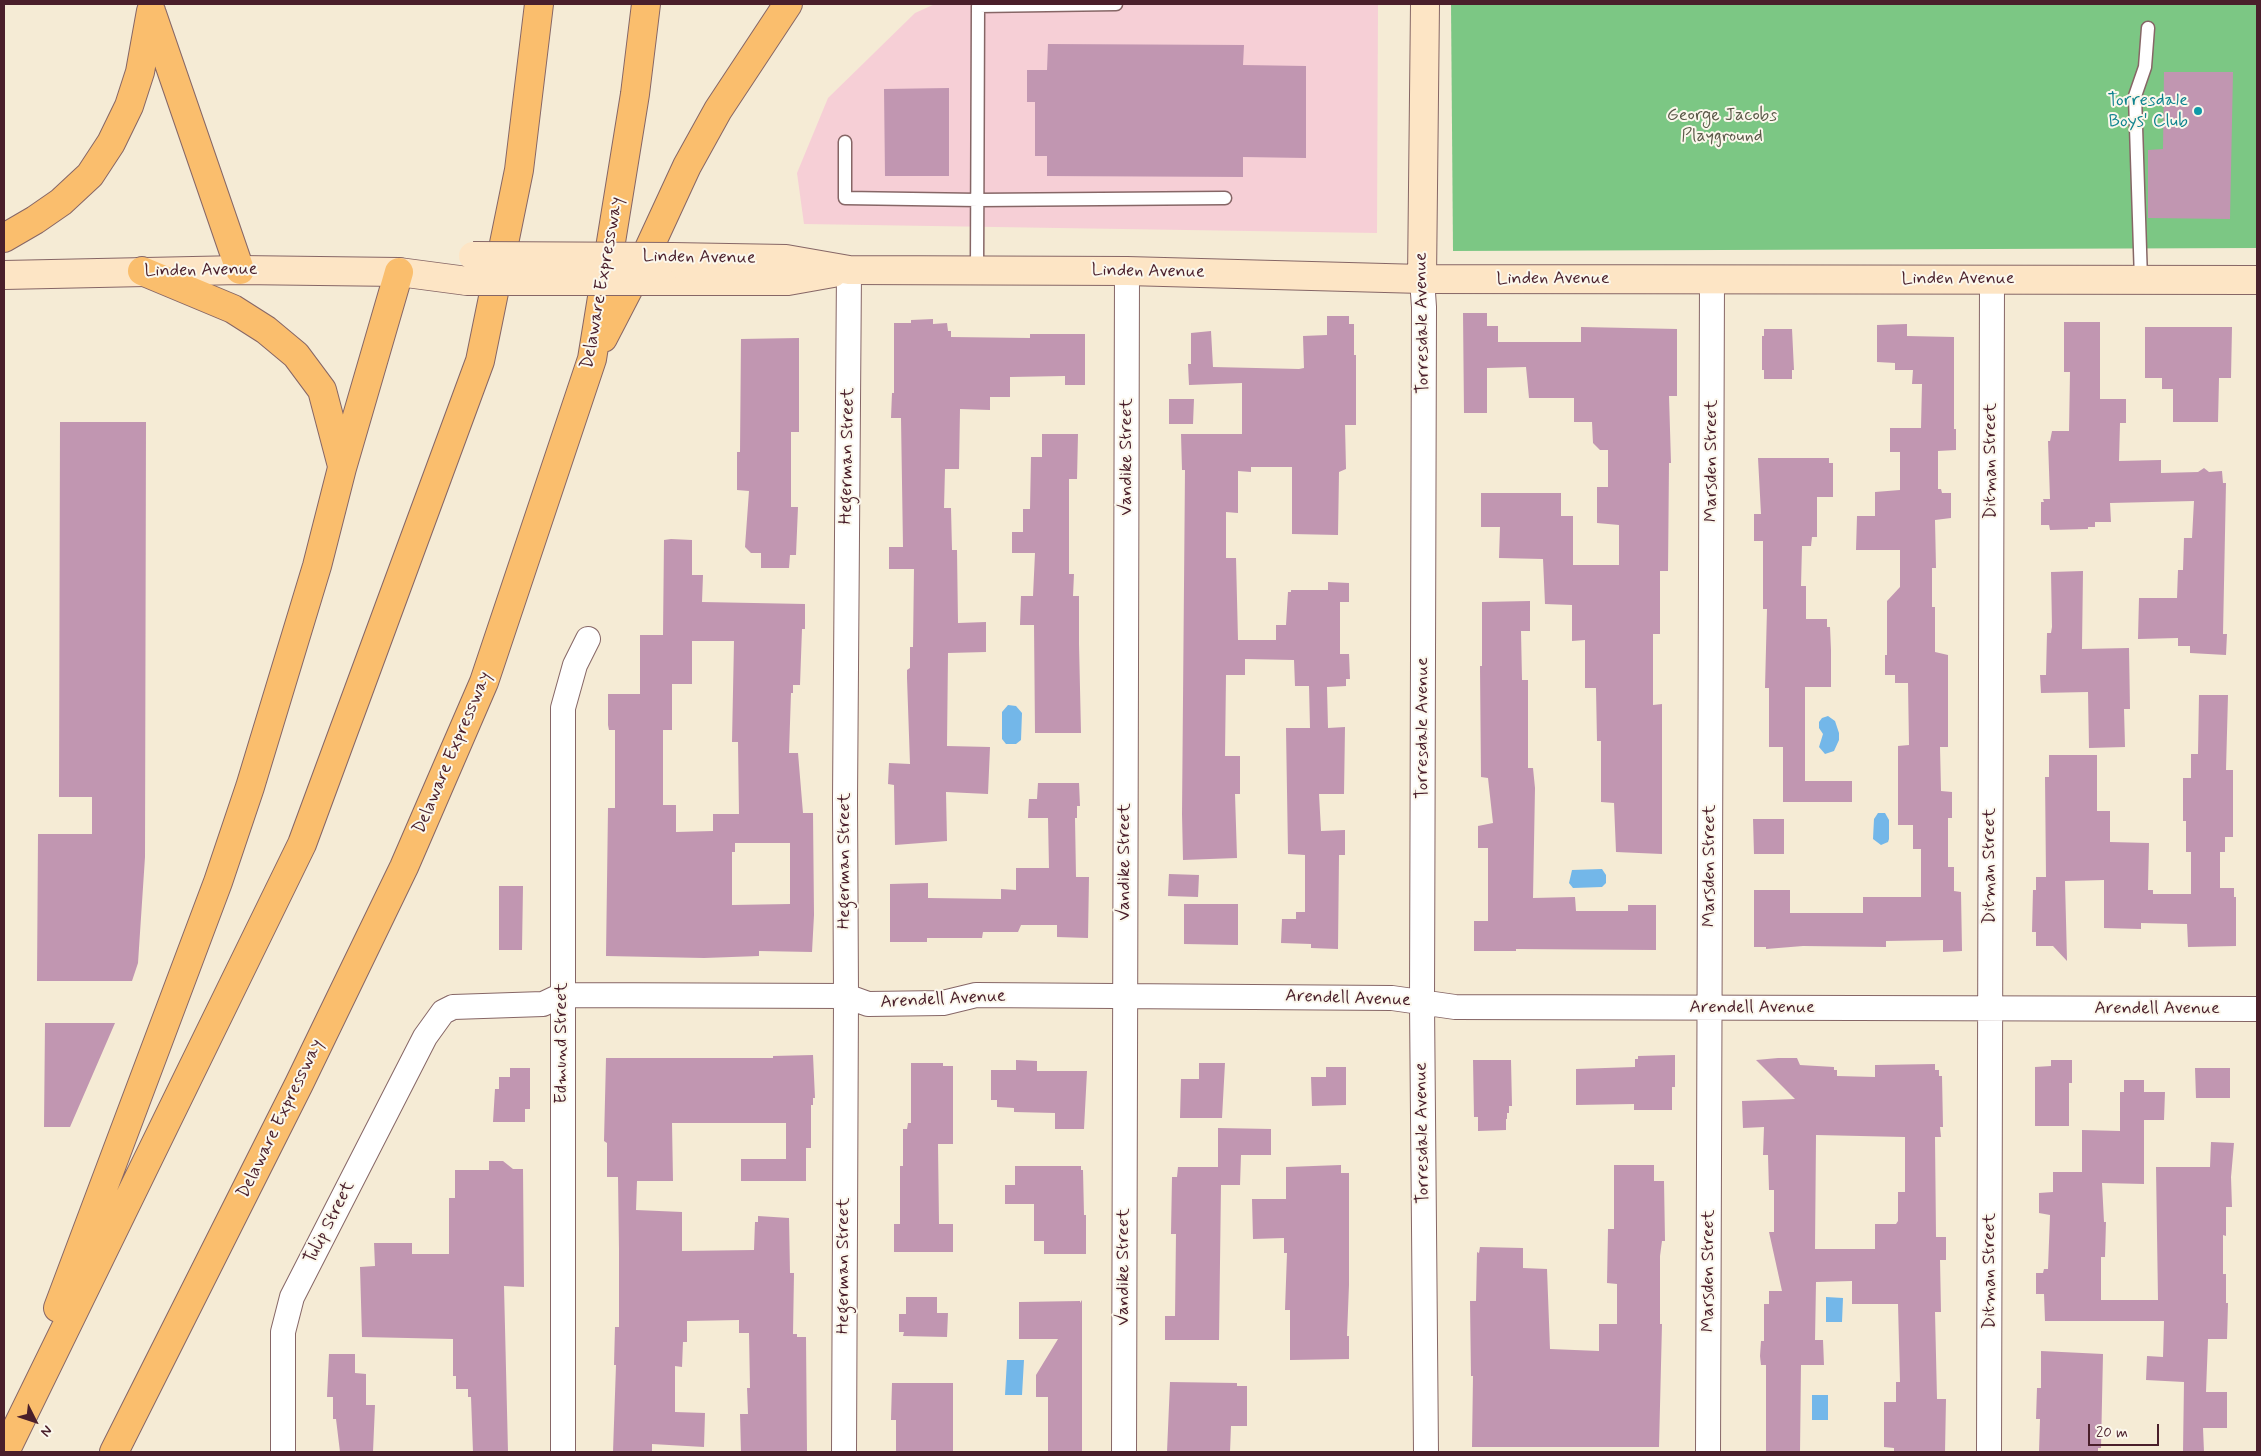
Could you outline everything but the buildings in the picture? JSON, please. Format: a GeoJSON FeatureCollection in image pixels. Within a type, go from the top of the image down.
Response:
{"type":"FeatureCollection","features":[{"type":"Feature","properties":{"kind":"highway"},"geometry":{"type":"LineString","coordinates":[[4,1452],[302,844],[316,807],[480,361],[519,170],[540,4]]}},
{"type":"Feature","properties":{"kind":"highway","name":"Delaware Expressway"},"geometry":{"type":"LineString","coordinates":[[114,1452],[299,1084],[404,867],[484,682],[592,359],[635,94],[646,4]]}},
{"type":"Feature","properties":{"kind":"highway"},"geometry":{"type":"LineString","coordinates":[[592,359],[645,257],[687,166],[723,102],[788,4]]}},
{"type":"Feature","properties":{"kind":"highway"},"geometry":{"type":"LineString","coordinates":[[4,238],[61,202],[90,175],[112,143],[129,106],[140,72],[150,7]]}},
{"type":"Feature","properties":{"kind":"highway"},"geometry":{"type":"LineString","coordinates":[[150,7],[240,270]]}},
{"type":"Feature","properties":{"kind":"highway"},"geometry":{"type":"LineString","coordinates":[[142,272],[235,310],[266,330],[296,355],[322,390],[342,468]]}},
{"type":"Feature","properties":{"kind":"highway"},"geometry":{"type":"LineString","coordinates":[[4,1452],[218,882],[282,687],[317,566],[342,468],[399,272]]}},
{"type":"Feature","properties":{"kind":"street","name":"Torresdale Avenue"},"geometry":{"type":"LineString","coordinates":[[1425,4],[1422,279],[1424,306],[1422,1002],[1426,1452]]}},
{"type":"Feature","properties":{"kind":"street","name":"Linden Avenue"},"geometry":{"type":"LineString","coordinates":[[4,275],[240,270],[399,272],[470,268],[667,269],[786,259],[849,270],[1127,271],[1422,279],[2257,280]]}},
{"type":"Feature","properties":{"kind":"street","name":"Hegerman Street"},"geometry":{"type":"LineString","coordinates":[[844,1452],[845,799],[849,270]]}},
{"type":"Feature","properties":{"kind":"street","name":"Vandike Street"},"geometry":{"type":"LineString","coordinates":[[1124,1452],[1127,271]]}},
{"type":"Feature","properties":{"kind":"street","name":"Marsden Street"},"geometry":{"type":"LineString","coordinates":[[1708,1452],[1712,279]]}},
{"type":"Feature","properties":{"kind":"street","name":"Ditman Street"},"geometry":{"type":"LineString","coordinates":[[1989,1452],[1992,280]]}},
{"type":"Feature","properties":{"kind":"street","name":"Edmund Street"},"geometry":{"type":"LineString","coordinates":[[563,1452],[563,708],[575,665],[588,639]]}},
{"type":"Feature","properties":{"kind":"street","name":"Arendell Avenue"},"geometry":{"type":"LineString","coordinates":[[443,1012],[453,1007],[543,1004],[562,995],[846,996],[868,1004],[943,1003],[976,995],[1392,998],[1455,1007],[2257,1009]]}},
{"type":"Feature","properties":{"kind":"street","name":"Tulip Street"},"geometry":{"type":"LineString","coordinates":[[282,1452],[284,1332],[292,1297],[424,1037],[443,1012]]}},
{"type":"Feature","properties":{"kind":"lane"},"geometry":{"type":"LineString","coordinates":[[978,271],[978,6],[1116,4]]}},
{"type":"Feature","properties":{"kind":"lane"},"geometry":{"type":"LineString","coordinates":[[2141,280],[2135,96],[2146,67],[2148,28]]}},
{"type":"Feature","properties":{"kind":"lane"},"geometry":{"type":"LineString","coordinates":[[845,142],[845,198],[978,200],[1225,198]]}},
{"type":"Feature","properties":{"kind":"shaded area"},"geometry":{"type":"Polygon","coordinates":[[[935,4],[1378,4],[1377,233],[804,224],[797,173],[828,98],[915,13],[935,4]]]}},
{"type":"Feature","properties":{"kind":"green space","name":"George Jacobs Playground"},"geometry":{"type":"Polygon","coordinates":[[[1451,4],[2257,4],[2257,248],[1453,251],[1451,4]]]}},
{"type":"Feature","properties":{"kind":"water"},"geometry":{"type":"Polygon","coordinates":[[[1008,705],[1016,706],[1022,713],[1021,740],[1016,744],[1006,744],[1002,739],[1002,712],[1008,705]]]}},
{"type":"Feature","properties":{"kind":"water"},"geometry":{"type":"Polygon","coordinates":[[[1828,716],[1835,721],[1839,740],[1834,751],[1825,754],[1819,747],[1823,734],[1819,728],[1819,722],[1822,718],[1828,716]]]}},
{"type":"Feature","properties":{"kind":"water"},"geometry":{"type":"Polygon","coordinates":[[[1878,813],[1885,813],[1889,820],[1889,839],[1888,842],[1881,845],[1873,839],[1874,819],[1878,813]]]}},
{"type":"Feature","properties":{"kind":"water"},"geometry":{"type":"Polygon","coordinates":[[[1602,869],[1606,875],[1606,883],[1602,887],[1573,888],[1569,883],[1572,870],[1602,869]]]}},
{"type":"Feature","properties":{"kind":"water"},"geometry":{"type":"Polygon","coordinates":[[[1826,1297],[1843,1298],[1842,1322],[1826,1322],[1826,1297]]]}},
{"type":"Feature","properties":{"kind":"water"},"geometry":{"type":"Polygon","coordinates":[[[1007,1360],[1024,1360],[1022,1395],[1005,1395],[1007,1360]]]}},
{"type":"Feature","properties":{"kind":"water"},"geometry":{"type":"Polygon","coordinates":[[[1812,1395],[1828,1395],[1828,1420],[1812,1420],[1812,1395]]]}},
{"type":"Feature","properties":{"kind":"place","name":"Torresdale Boys' Club"},"geometry":{"type":"Point","coordinates":[2198,111]}}]}
